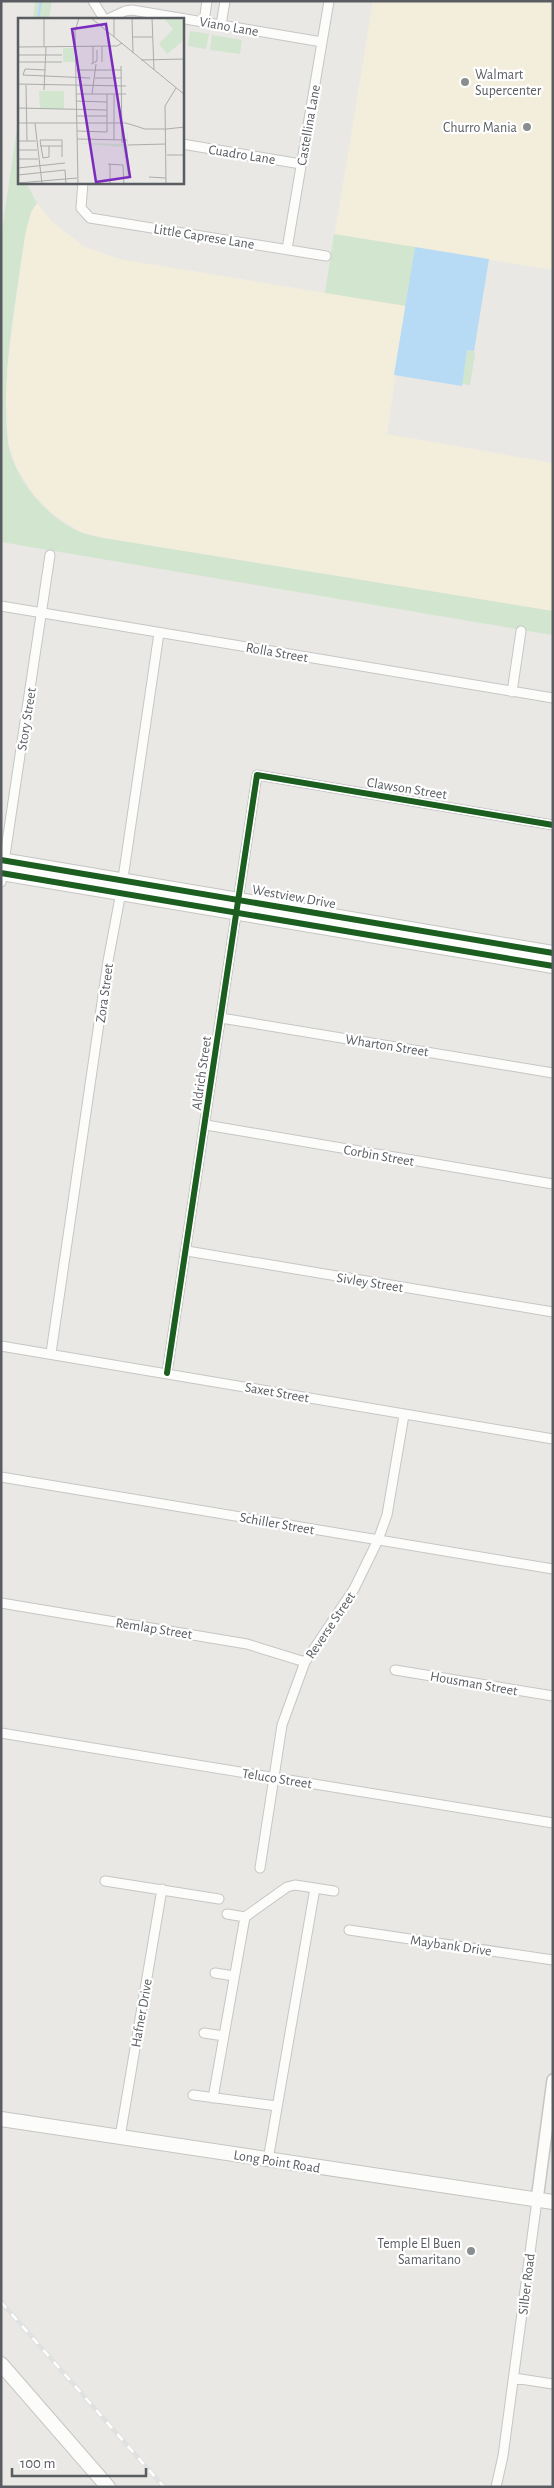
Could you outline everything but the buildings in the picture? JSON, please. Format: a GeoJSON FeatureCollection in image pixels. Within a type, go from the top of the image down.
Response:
{"type":"FeatureCollection","features":[{"type":"Feature","properties":{"kind":"main road","name":"Westview Drive"},"geometry":{"type":"LineString","coordinates":[[2,870],[122,886],[402,933],[553,953]]}},
{"type":"Feature","properties":{"kind":"main road","name":"Westview Drive"},"geometry":{"type":"LineString","coordinates":[[402,933],[553,966]]}},
{"type":"Feature","properties":{"kind":"main road","name":"Long Point Road"},"geometry":{"type":"LineString","coordinates":[[1,2119],[553,2202]]}},
{"type":"Feature","properties":{"kind":"main road"},"geometry":{"type":"LineString","coordinates":[[1,2364],[108,2487]]}},
{"type":"Feature","properties":{"kind":"street"},"geometry":{"type":"LineString","coordinates":[[92,1],[105,18]]}},
{"type":"Feature","properties":{"kind":"street"},"geometry":{"type":"LineString","coordinates":[[204,22],[207,1]]}},
{"type":"Feature","properties":{"kind":"street"},"geometry":{"type":"LineString","coordinates":[[221,25],[225,1]]}},
{"type":"Feature","properties":{"kind":"street","name":"Castellina Lane"},"geometry":{"type":"LineString","coordinates":[[287,249],[329,1]]}},
{"type":"Feature","properties":{"kind":"street","name":"Viano Lane"},"geometry":{"type":"LineString","coordinates":[[108,18],[132,10],[180,18]]}},
{"type":"Feature","properties":{"kind":"street","name":"Viano Lane"},"geometry":{"type":"LineString","coordinates":[[184,19],[322,42]]}},
{"type":"Feature","properties":{"kind":"street","name":"Cuadro Lane"},"geometry":{"type":"LineString","coordinates":[[184,144],[302,164]]}},
{"type":"Feature","properties":{"kind":"street","name":"Little Caprese Lane"},"geometry":{"type":"LineString","coordinates":[[84,184],[80,202],[85,213],[90,218],[326,256]]}},
{"type":"Feature","properties":{"kind":"street","name":"Story Street"},"geometry":{"type":"LineString","coordinates":[[2,870],[50,555]]}},
{"type":"Feature","properties":{"kind":"street","name":"Rolla Street"},"geometry":{"type":"LineString","coordinates":[[1,606],[553,698]]}},
{"type":"Feature","properties":{"kind":"street"},"geometry":{"type":"LineString","coordinates":[[512,692],[521,631]]}},
{"type":"Feature","properties":{"kind":"street","name":"Zora Street"},"geometry":{"type":"LineString","coordinates":[[51,1353],[108,961],[122,886],[159,633]]}},
{"type":"Feature","properties":{"kind":"street","name":"Clawson Street"},"geometry":{"type":"LineString","coordinates":[[257,775],[553,825]]}},
{"type":"Feature","properties":{"kind":"street","name":"Aldrich Street"},"geometry":{"type":"LineString","coordinates":[[168,1373],[257,775]]}},
{"type":"Feature","properties":{"kind":"street","name":"Wharton Street"},"geometry":{"type":"LineString","coordinates":[[221,1018],[553,1073]]}},
{"type":"Feature","properties":{"kind":"street","name":"Corbin Street"},"geometry":{"type":"LineString","coordinates":[[206,1126],[553,1184]]}},
{"type":"Feature","properties":{"kind":"street","name":"Sivley Street"},"geometry":{"type":"LineString","coordinates":[[187,1251],[553,1312]]}},
{"type":"Feature","properties":{"kind":"street","name":"Saxet Street"},"geometry":{"type":"LineString","coordinates":[[1,1346],[553,1439]]}},
{"type":"Feature","properties":{"kind":"street","name":"Reverse Street"},"geometry":{"type":"LineString","coordinates":[[260,1868],[282,1725],[305,1662],[354,1589],[369,1563],[387,1515],[404,1415]]}},
{"type":"Feature","properties":{"kind":"street","name":"Schiller Street"},"geometry":{"type":"LineString","coordinates":[[1,1477],[553,1569]]}},
{"type":"Feature","properties":{"kind":"street","name":"Remlap Street"},"geometry":{"type":"LineString","coordinates":[[1,1603],[247,1644],[305,1662]]}},
{"type":"Feature","properties":{"kind":"street","name":"Housman Street"},"geometry":{"type":"LineString","coordinates":[[395,1670],[553,1696]]}},
{"type":"Feature","properties":{"kind":"street","name":"Teluco Street"},"geometry":{"type":"LineString","coordinates":[[1,1733],[553,1823]]}},
{"type":"Feature","properties":{"kind":"street"},"geometry":{"type":"LineString","coordinates":[[105,1880],[219,1898]]}},
{"type":"Feature","properties":{"kind":"street"},"geometry":{"type":"LineString","coordinates":[[213,2098],[245,1917],[287,1887],[334,1891]]}},
{"type":"Feature","properties":{"kind":"street"},"geometry":{"type":"LineString","coordinates":[[268,2160],[314,1888]]}},
{"type":"Feature","properties":{"kind":"street","name":"Hafner Drive"},"geometry":{"type":"LineString","coordinates":[[120,2137],[162,1890]]}},
{"type":"Feature","properties":{"kind":"street"},"geometry":{"type":"LineString","coordinates":[[227,1914],[245,1917]]}},
{"type":"Feature","properties":{"kind":"street","name":"Maybank Drive"},"geometry":{"type":"LineString","coordinates":[[349,1930],[553,1960]]}},
{"type":"Feature","properties":{"kind":"street"},"geometry":{"type":"LineString","coordinates":[[215,1973],[234,1976]]}},
{"type":"Feature","properties":{"kind":"street"},"geometry":{"type":"LineString","coordinates":[[204,2033],[224,2036]]}},
{"type":"Feature","properties":{"kind":"street","name":"Silber Road"},"geometry":{"type":"LineString","coordinates":[[496,2487],[503,2456],[514,2378],[553,2080]]}},
{"type":"Feature","properties":{"kind":"street"},"geometry":{"type":"LineString","coordinates":[[193,2095],[277,2106]]}},
{"type":"Feature","properties":{"kind":"street"},"geometry":{"type":"LineString","coordinates":[[514,2378],[553,2384]]}},
{"type":"Feature","properties":{"kind":"shaded area"},"geometry":{"type":"Polygon","coordinates":[[[373,1],[553,1],[553,270],[415,248],[387,434],[553,463],[553,611],[103,538],[81,532],[53,514],[35,496],[17,468],[8,444],[5,382],[25,235],[31,212],[37,203],[53,223],[85,247],[120,259],[325,293],[373,1]]]}},
{"type":"Feature","properties":{"kind":"green space"},"geometry":{"type":"Polygon","coordinates":[[[35,1],[52,1],[49,18],[33,18],[35,1]]]}},
{"type":"Feature","properties":{"kind":"green space"},"geometry":{"type":"Polygon","coordinates":[[[190,31],[209,34],[206,49],[188,46],[190,31]]]}},
{"type":"Feature","properties":{"kind":"green space"},"geometry":{"type":"Polygon","coordinates":[[[212,35],[242,40],[240,54],[210,50],[212,35]]]}},
{"type":"Feature","properties":{"kind":"green space"},"geometry":{"type":"Polygon","coordinates":[[[18,122],[18,184],[27,184],[37,203],[31,212],[25,235],[10,339],[6,392],[8,443],[11,457],[17,470],[34,496],[44,507],[68,526],[83,533],[103,538],[553,611],[553,635],[1,542],[1,237],[18,122]]]}},
{"type":"Feature","properties":{"kind":"green space"},"geometry":{"type":"Polygon","coordinates":[[[334,234],[415,247],[406,306],[325,293],[334,234]]]}},
{"type":"Feature","properties":{"kind":"green space"},"geometry":{"type":"Polygon","coordinates":[[[467,350],[474,351],[475,354],[470,385],[462,384],[467,350]]]}},
{"type":"Feature","properties":{"kind":"water"},"geometry":{"type":"Polygon","coordinates":[[[415,247],[489,259],[474,351],[467,350],[462,386],[394,375],[415,247]]]}},
{"type":"Feature","properties":{"kind":"waterway"},"geometry":{"type":"LineString","coordinates":[[38,18],[41,1]]}},
{"type":"Feature","properties":{"kind":"railway"},"geometry":{"type":"LineString","coordinates":[[1,2302],[164,2487]]}},
{"type":"Feature","properties":{"kind":"cycle path"},"geometry":{"type":"LineString","coordinates":[[167,1373],[257,775],[553,825]]}},
{"type":"Feature","properties":{"kind":"cycle path"},"geometry":{"type":"LineString","coordinates":[[1,860],[553,953]]}},
{"type":"Feature","properties":{"kind":"cycle path"},"geometry":{"type":"LineString","coordinates":[[1,873],[553,966]]}},
{"type":"Feature","properties":{"kind":"place","name":"Walmart Supercenter"},"geometry":{"type":"Point","coordinates":[465,82]}},
{"type":"Feature","properties":{"kind":"place","name":"Churro Mania"},"geometry":{"type":"Point","coordinates":[527,127]}},
{"type":"Feature","properties":{"kind":"place","name":"Temple El Buen Samaritano"},"geometry":{"type":"Point","coordinates":[471,2251]}}]}
